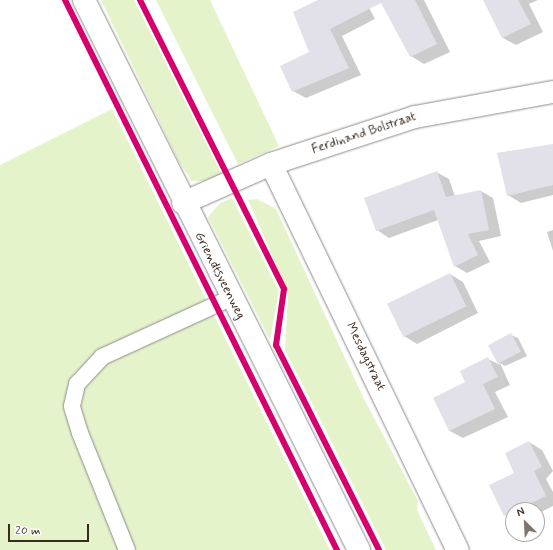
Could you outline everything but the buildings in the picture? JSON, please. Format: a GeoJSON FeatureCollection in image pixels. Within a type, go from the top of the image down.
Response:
{"type":"FeatureCollection","features":[{"type":"Feature","properties":{"kind":"street","name":"Griendtsveenweg"},"geometry":{"type":"LineString","coordinates":[[84,0],[182,203],[358,550]]}},
{"type":"Feature","properties":{"kind":"street","name":"Ferdinand Bolstraat"},"geometry":{"type":"LineString","coordinates":[[182,203],[271,164],[415,117],[553,92]]}},
{"type":"Feature","properties":{"kind":"street","name":"Mesdagstraat"},"geometry":{"type":"LineString","coordinates":[[271,164],[458,550]]}},
{"type":"Feature","properties":{"kind":"lane"},"geometry":{"type":"LineString","coordinates":[[127,550],[80,433],[72,406],[77,384],[102,357],[231,298]]}},
{"type":"Feature","properties":{"kind":"green space"},"geometry":{"type":"Polygon","coordinates":[[[101,0],[134,0],[222,175],[211,181],[192,181],[179,162],[101,0]]]}},
{"type":"Feature","properties":{"kind":"green space"},"geometry":{"type":"Polygon","coordinates":[[[156,0],[210,0],[279,146],[238,164],[156,0]]]}},
{"type":"Feature","properties":{"kind":"green space"},"geometry":{"type":"Polygon","coordinates":[[[112,109],[330,550],[0,550],[0,165],[112,109]]]}},
{"type":"Feature","properties":{"kind":"green space"},"geometry":{"type":"Polygon","coordinates":[[[232,198],[279,291],[270,340],[208,217],[220,203],[232,198]]]}},
{"type":"Feature","properties":{"kind":"green space"},"geometry":{"type":"Polygon","coordinates":[[[257,199],[276,209],[364,399],[418,501],[417,510],[436,550],[386,550],[285,350],[288,292],[248,200],[257,199]]]}},
{"type":"Feature","properties":{"kind":"cycle path"},"geometry":{"type":"LineString","coordinates":[[65,0],[337,550]]}},
{"type":"Feature","properties":{"kind":"cycle path"},"geometry":{"type":"LineString","coordinates":[[140,0],[284,289],[276,345],[379,550]]}}]}
